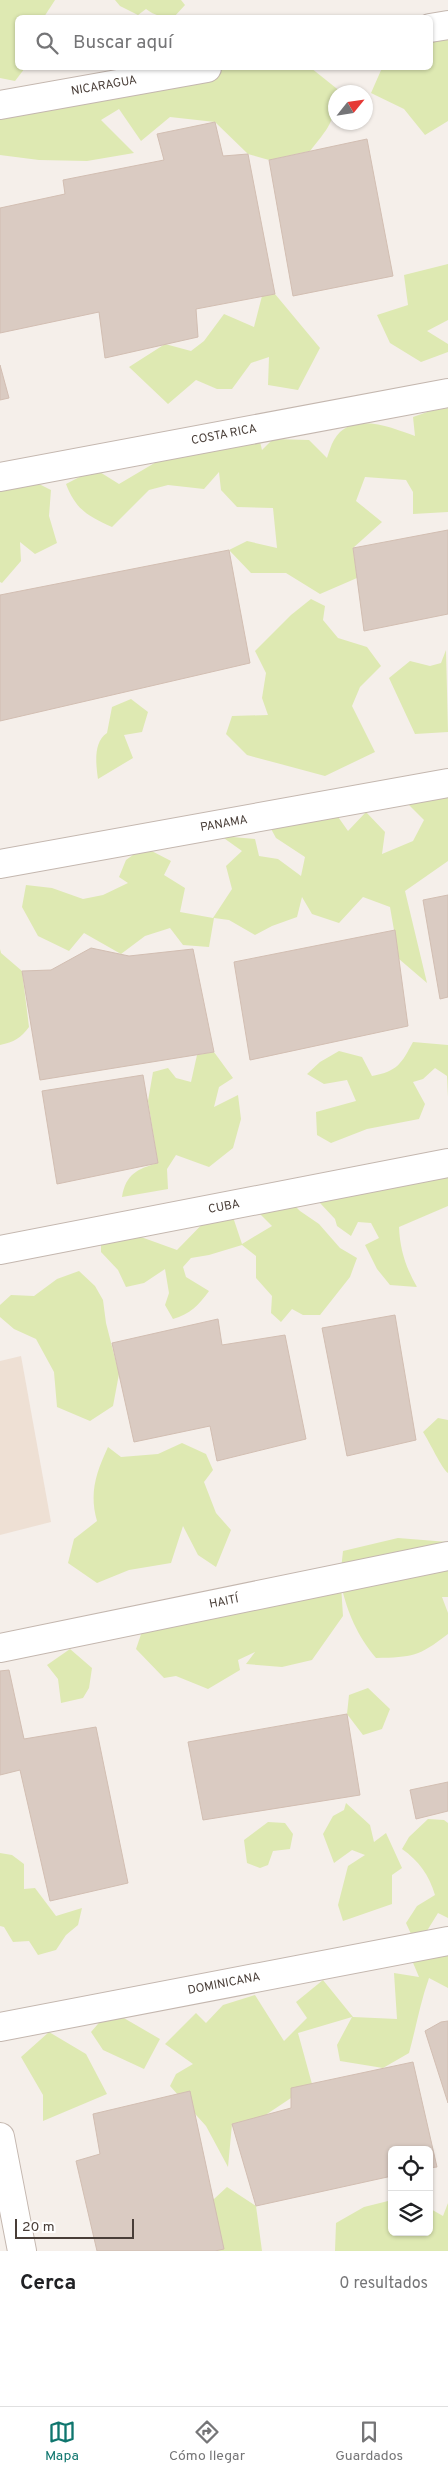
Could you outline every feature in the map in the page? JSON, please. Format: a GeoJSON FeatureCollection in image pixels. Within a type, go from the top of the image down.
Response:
{"type":"FeatureCollection","features":[{"type":"Feature","properties":{"kind":"street"},"geometry":{"type":"LineString","coordinates":[[433,28],[448,25]]}},
{"type":"Feature","properties":{"kind":"street","name":"NICARAGUA"},"geometry":{"type":"LineString","coordinates":[[0,105],[196,70]]}},
{"type":"Feature","properties":{"kind":"street","name":"COSTA RICA"},"geometry":{"type":"LineString","coordinates":[[0,477],[448,393]]}},
{"type":"Feature","properties":{"kind":"street","name":"PANAMA"},"geometry":{"type":"LineString","coordinates":[[0,864],[448,783]]}},
{"type":"Feature","properties":{"kind":"street","name":"CUBA"},"geometry":{"type":"LineString","coordinates":[[0,1250],[448,1163]]}},
{"type":"Feature","properties":{"kind":"street","name":"HAITÍ"},"geometry":{"type":"LineString","coordinates":[[0,1648],[448,1556]]}},
{"type":"Feature","properties":{"kind":"street","name":"DOMINICANA"},"geometry":{"type":"LineString","coordinates":[[0,2027],[448,1941]]}},
{"type":"Feature","properties":{"kind":"street"},"geometry":{"type":"LineString","coordinates":[[0,2137],[22,2251]]}},
{"type":"Feature","properties":{"kind":"shaded area"},"geometry":{"type":"Polygon","coordinates":[[[21,1356],[51,1522],[0,1535],[0,1361],[21,1356]]]}},
{"type":"Feature","properties":{"kind":"green space"},"geometry":{"type":"Polygon","coordinates":[[[0,0],[55,0],[45,15],[15,15],[15,70],[23,70],[15,81],[0,78],[0,0]]]}},
{"type":"Feature","properties":{"kind":"green space"},"geometry":{"type":"Polygon","coordinates":[[[115,0],[181,0],[185,5],[176,15],[157,15],[146,9],[138,15],[120,6],[115,0]]]}},
{"type":"Feature","properties":{"kind":"green space"},"geometry":{"type":"Polygon","coordinates":[[[433,36],[448,37],[448,121],[425,135],[404,109],[373,94],[373,88],[381,70],[433,70],[433,36]]]}},
{"type":"Feature","properties":{"kind":"green space"},"geometry":{"type":"Polygon","coordinates":[[[120,70],[314,70],[332,85],[328,85],[328,127],[310,151],[269,160],[248,154],[215,122],[170,117],[141,141],[119,109],[101,120],[134,153],[87,161],[39,160],[0,155],[0,119],[44,97],[110,85],[120,70]]]}},
{"type":"Feature","properties":{"kind":"green space"},"geometry":{"type":"Polygon","coordinates":[[[448,264],[448,320],[427,331],[448,344],[448,352],[421,362],[390,343],[377,315],[408,305],[404,275],[448,264]]]}},
{"type":"Feature","properties":{"kind":"green space"},"geometry":{"type":"Polygon","coordinates":[[[275,294],[320,348],[298,390],[268,385],[269,357],[251,363],[232,389],[217,389],[196,380],[168,404],[129,367],[165,344],[191,351],[204,341],[224,314],[254,327],[262,296],[275,294]]]}},
{"type":"Feature","properties":{"kind":"green space"},"geometry":{"type":"Polygon","coordinates":[[[448,408],[448,512],[413,514],[413,492],[406,480],[365,477],[356,501],[382,522],[353,548],[357,578],[320,594],[286,573],[251,573],[229,550],[247,541],[277,548],[273,508],[237,507],[221,490],[219,472],[204,489],[168,485],[149,490],[112,527],[84,511],[74,500],[66,484],[95,469],[119,484],[163,458],[257,429],[262,450],[273,439],[309,440],[327,458],[334,440],[341,431],[351,426],[361,423],[372,424],[415,436],[413,417],[430,411],[448,408]]]}},
{"type":"Feature","properties":{"kind":"green space"},"geometry":{"type":"Polygon","coordinates":[[[31,480],[51,490],[49,516],[57,543],[35,554],[20,542],[21,561],[2,583],[0,582],[0,487],[31,480]]]}},
{"type":"Feature","properties":{"kind":"green space"},"geometry":{"type":"Polygon","coordinates":[[[311,599],[325,606],[323,620],[338,638],[367,647],[381,666],[360,687],[352,706],[375,752],[325,776],[247,755],[226,734],[232,716],[268,715],[262,698],[266,673],[255,651],[291,615],[311,599]]]}},
{"type":"Feature","properties":{"kind":"green space"},"geometry":{"type":"Polygon","coordinates":[[[446,650],[448,732],[415,734],[389,678],[410,661],[430,666],[441,663],[446,650]]]}},
{"type":"Feature","properties":{"kind":"green space"},"geometry":{"type":"Polygon","coordinates":[[[131,699],[148,712],[142,732],[124,735],[133,758],[98,779],[97,748],[99,742],[107,733],[112,707],[131,699]]]}},
{"type":"Feature","properties":{"kind":"green space"},"geometry":{"type":"Polygon","coordinates":[[[448,783],[448,861],[405,891],[427,983],[399,959],[390,907],[363,897],[339,923],[312,914],[302,897],[297,917],[272,926],[255,935],[229,920],[214,918],[209,947],[183,945],[170,928],[145,936],[121,954],[84,933],[69,951],[38,936],[22,907],[26,885],[52,888],[83,899],[103,895],[128,883],[119,877],[126,860],[144,847],[171,861],[164,875],[185,888],[180,912],[213,918],[232,889],[226,866],[242,851],[221,836],[255,839],[259,856],[278,859],[301,876],[305,857],[276,838],[264,816],[329,804],[348,831],[366,812],[385,832],[382,854],[413,841],[424,820],[406,802],[448,783]]]}},
{"type":"Feature","properties":{"kind":"green space"},"geometry":{"type":"Polygon","coordinates":[[[0,949],[1,953],[22,971],[29,1027],[17,1039],[0,1045],[0,949]]]}},
{"type":"Feature","properties":{"kind":"green space"},"geometry":{"type":"Polygon","coordinates":[[[413,1042],[448,1045],[448,1097],[447,1076],[435,1068],[423,1079],[413,1082],[425,1104],[419,1119],[367,1129],[331,1143],[317,1135],[316,1112],[356,1101],[347,1080],[324,1084],[307,1074],[320,1062],[339,1051],[362,1057],[372,1076],[388,1072],[402,1061],[413,1042]]]}},
{"type":"Feature","properties":{"kind":"green space"},"geometry":{"type":"Polygon","coordinates":[[[214,1052],[233,1078],[219,1087],[214,1107],[238,1095],[241,1119],[233,1148],[209,1167],[176,1155],[167,1169],[168,1189],[122,1197],[126,1183],[138,1170],[158,1163],[148,1101],[153,1072],[168,1068],[176,1078],[191,1082],[197,1055],[214,1052]]]}},
{"type":"Feature","properties":{"kind":"green space"},"geometry":{"type":"Polygon","coordinates":[[[408,1156],[424,1171],[448,1161],[448,1206],[399,1227],[404,1258],[417,1287],[390,1285],[377,1269],[365,1245],[379,1238],[371,1223],[358,1222],[351,1236],[337,1226],[335,1219],[320,1203],[315,1184],[344,1184],[369,1163],[387,1180],[408,1156]]]}},
{"type":"Feature","properties":{"kind":"green space"},"geometry":{"type":"Polygon","coordinates":[[[281,1192],[300,1211],[319,1224],[340,1248],[357,1258],[350,1277],[320,1315],[303,1315],[292,1309],[281,1322],[271,1313],[272,1296],[256,1278],[256,1256],[242,1245],[209,1255],[191,1258],[183,1267],[186,1277],[209,1291],[194,1308],[173,1319],[165,1305],[169,1293],[165,1269],[144,1283],[126,1287],[118,1270],[101,1252],[101,1242],[141,1237],[177,1250],[217,1209],[232,1214],[242,1244],[272,1226],[254,1208],[281,1192]]]}},
{"type":"Feature","properties":{"kind":"green space"},"geometry":{"type":"Polygon","coordinates":[[[79,1271],[95,1286],[103,1300],[106,1323],[119,1374],[113,1406],[90,1421],[57,1407],[54,1372],[36,1339],[14,1329],[0,1317],[0,1305],[11,1295],[34,1296],[57,1279],[79,1271]]]}},
{"type":"Feature","properties":{"kind":"green space"},"geometry":{"type":"Polygon","coordinates":[[[438,1418],[448,1420],[448,1473],[423,1432],[438,1418]]]}},
{"type":"Feature","properties":{"kind":"green space"},"geometry":{"type":"Polygon","coordinates":[[[182,1443],[206,1454],[213,1470],[204,1482],[216,1513],[231,1530],[216,1567],[198,1555],[183,1526],[171,1563],[129,1570],[97,1583],[68,1563],[74,1539],[97,1521],[94,1501],[95,1483],[108,1447],[121,1457],[158,1454],[182,1443]]]}},
{"type":"Feature","properties":{"kind":"green space"},"geometry":{"type":"Polygon","coordinates":[[[398,1538],[448,1542],[448,1597],[442,1597],[448,1613],[448,1634],[415,1654],[376,1658],[354,1624],[341,1585],[343,1616],[312,1660],[282,1667],[246,1664],[255,1652],[238,1660],[240,1670],[208,1689],[176,1676],[164,1678],[136,1649],[149,1611],[177,1603],[195,1594],[311,1572],[340,1579],[343,1551],[398,1538]]]}},
{"type":"Feature","properties":{"kind":"green space"},"geometry":{"type":"Polygon","coordinates":[[[70,1649],[92,1668],[89,1688],[83,1698],[61,1703],[58,1679],[47,1665],[70,1649]]]}},
{"type":"Feature","properties":{"kind":"green space"},"geometry":{"type":"Polygon","coordinates":[[[368,1688],[390,1709],[382,1729],[363,1735],[347,1714],[349,1695],[368,1688]]]}},
{"type":"Feature","properties":{"kind":"green space"},"geometry":{"type":"Polygon","coordinates":[[[346,1803],[370,1825],[374,1842],[386,1833],[402,1868],[392,1875],[392,1904],[343,1921],[338,1905],[348,1866],[365,1855],[352,1850],[334,1863],[323,1834],[333,1816],[344,1810],[346,1803]]]}},
{"type":"Feature","properties":{"kind":"green space"},"geometry":{"type":"Polygon","coordinates":[[[428,1819],[444,1820],[448,1823],[448,1918],[438,1913],[417,1947],[406,1923],[417,1906],[435,1895],[423,1869],[402,1849],[409,1837],[428,1819]]]}},
{"type":"Feature","properties":{"kind":"green space"},"geometry":{"type":"Polygon","coordinates":[[[268,1822],[285,1823],[293,1834],[290,1849],[273,1851],[268,1865],[260,1868],[247,1863],[244,1840],[268,1822]]]}},
{"type":"Feature","properties":{"kind":"green space"},"geometry":{"type":"Polygon","coordinates":[[[0,1853],[12,1855],[24,1864],[24,1889],[35,1888],[56,1916],[82,1908],[78,1925],[66,1935],[56,1950],[38,1955],[29,1941],[13,1942],[4,1927],[0,1926],[0,1853]]]}},
{"type":"Feature","properties":{"kind":"green space"},"geometry":{"type":"Polygon","coordinates":[[[448,1941],[448,1988],[429,1978],[409,2053],[383,2068],[340,2061],[337,2045],[352,2017],[298,2033],[312,2084],[264,2116],[232,2124],[228,2167],[206,2126],[170,2086],[176,2074],[193,2064],[165,2044],[196,2013],[206,2023],[223,2005],[255,1995],[284,2041],[307,2018],[296,2002],[323,1980],[353,2017],[397,2019],[394,1973],[419,1977],[411,1958],[448,1941]]]}},
{"type":"Feature","properties":{"kind":"green space"},"geometry":{"type":"Polygon","coordinates":[[[110,2010],[160,2039],[144,2069],[103,2050],[91,2032],[110,2010]]]}},
{"type":"Feature","properties":{"kind":"green space"},"geometry":{"type":"Polygon","coordinates":[[[49,2032],[86,2054],[107,2094],[43,2121],[43,2095],[21,2057],[49,2032]]]}},
{"type":"Feature","properties":{"kind":"green space"},"geometry":{"type":"Polygon","coordinates":[[[227,2187],[256,2206],[262,2251],[203,2251],[202,2210],[227,2187]]]}},
{"type":"Feature","properties":{"kind":"green space"},"geometry":{"type":"Polygon","coordinates":[[[388,2201],[388,2236],[433,2236],[433,2210],[443,2216],[448,2203],[448,2251],[335,2251],[336,2223],[364,2207],[388,2201]]]}},
{"type":"Feature","properties":{"kind":"building"},"geometry":{"type":"Polygon","coordinates":[[[215,122],[223,156],[248,154],[275,294],[196,309],[198,337],[105,358],[99,312],[0,333],[0,208],[65,194],[63,180],[164,160],[157,134],[215,122]]]}},
{"type":"Feature","properties":{"kind":"building"},"geometry":{"type":"Polygon","coordinates":[[[367,139],[393,276],[293,296],[269,160],[367,139]]]}},
{"type":"Feature","properties":{"kind":"building"},"geometry":{"type":"Polygon","coordinates":[[[0,365],[9,398],[0,400],[0,365]]]}},
{"type":"Feature","properties":{"kind":"building"},"geometry":{"type":"Polygon","coordinates":[[[448,530],[448,614],[364,631],[353,548],[448,530]]]}},
{"type":"Feature","properties":{"kind":"building"},"geometry":{"type":"Polygon","coordinates":[[[229,550],[250,663],[0,721],[0,595],[229,550]]]}},
{"type":"Feature","properties":{"kind":"building"},"geometry":{"type":"Polygon","coordinates":[[[448,895],[448,997],[440,999],[423,900],[448,895]]]}},
{"type":"Feature","properties":{"kind":"building"},"geometry":{"type":"Polygon","coordinates":[[[395,930],[408,1026],[250,1060],[234,962],[395,930]]]}},
{"type":"Feature","properties":{"kind":"building"},"geometry":{"type":"Polygon","coordinates":[[[91,948],[129,956],[193,949],[214,1052],[40,1080],[22,971],[51,970],[91,948]]]}},
{"type":"Feature","properties":{"kind":"building"},"geometry":{"type":"Polygon","coordinates":[[[143,1075],[158,1163],[57,1184],[42,1091],[143,1075]]]}},
{"type":"Feature","properties":{"kind":"building"},"geometry":{"type":"Polygon","coordinates":[[[395,1315],[416,1440],[347,1456],[322,1328],[395,1315]]]}},
{"type":"Feature","properties":{"kind":"building"},"geometry":{"type":"Polygon","coordinates":[[[218,1319],[222,1345],[285,1335],[306,1439],[217,1461],[210,1426],[134,1442],[112,1343],[218,1319]]]}},
{"type":"Feature","properties":{"kind":"building"},"geometry":{"type":"Polygon","coordinates":[[[9,1670],[24,1739],[96,1727],[128,1883],[50,1901],[20,1770],[0,1775],[0,1671],[9,1670]]]}},
{"type":"Feature","properties":{"kind":"building"},"geometry":{"type":"Polygon","coordinates":[[[347,1714],[360,1795],[203,1820],[188,1742],[347,1714]]]}},
{"type":"Feature","properties":{"kind":"building"},"geometry":{"type":"Polygon","coordinates":[[[448,1782],[448,1811],[416,1819],[410,1790],[448,1782]]]}},
{"type":"Feature","properties":{"kind":"building"},"geometry":{"type":"Polygon","coordinates":[[[448,2021],[448,2103],[425,2031],[441,2022],[448,2021]]]}},
{"type":"Feature","properties":{"kind":"building"},"geometry":{"type":"Polygon","coordinates":[[[413,2062],[432,2146],[388,2146],[388,2177],[256,2206],[232,2124],[291,2108],[291,2088],[413,2062]]]}},
{"type":"Feature","properties":{"kind":"building"},"geometry":{"type":"Polygon","coordinates":[[[190,2091],[224,2249],[215,2251],[97,2251],[76,2161],[100,2154],[93,2114],[190,2091]]]}},
{"type":"Feature","properties":{"kind":"building"},"geometry":{"type":"Polygon","coordinates":[[[433,2150],[437,2167],[433,2168],[433,2150]]]}}]}
